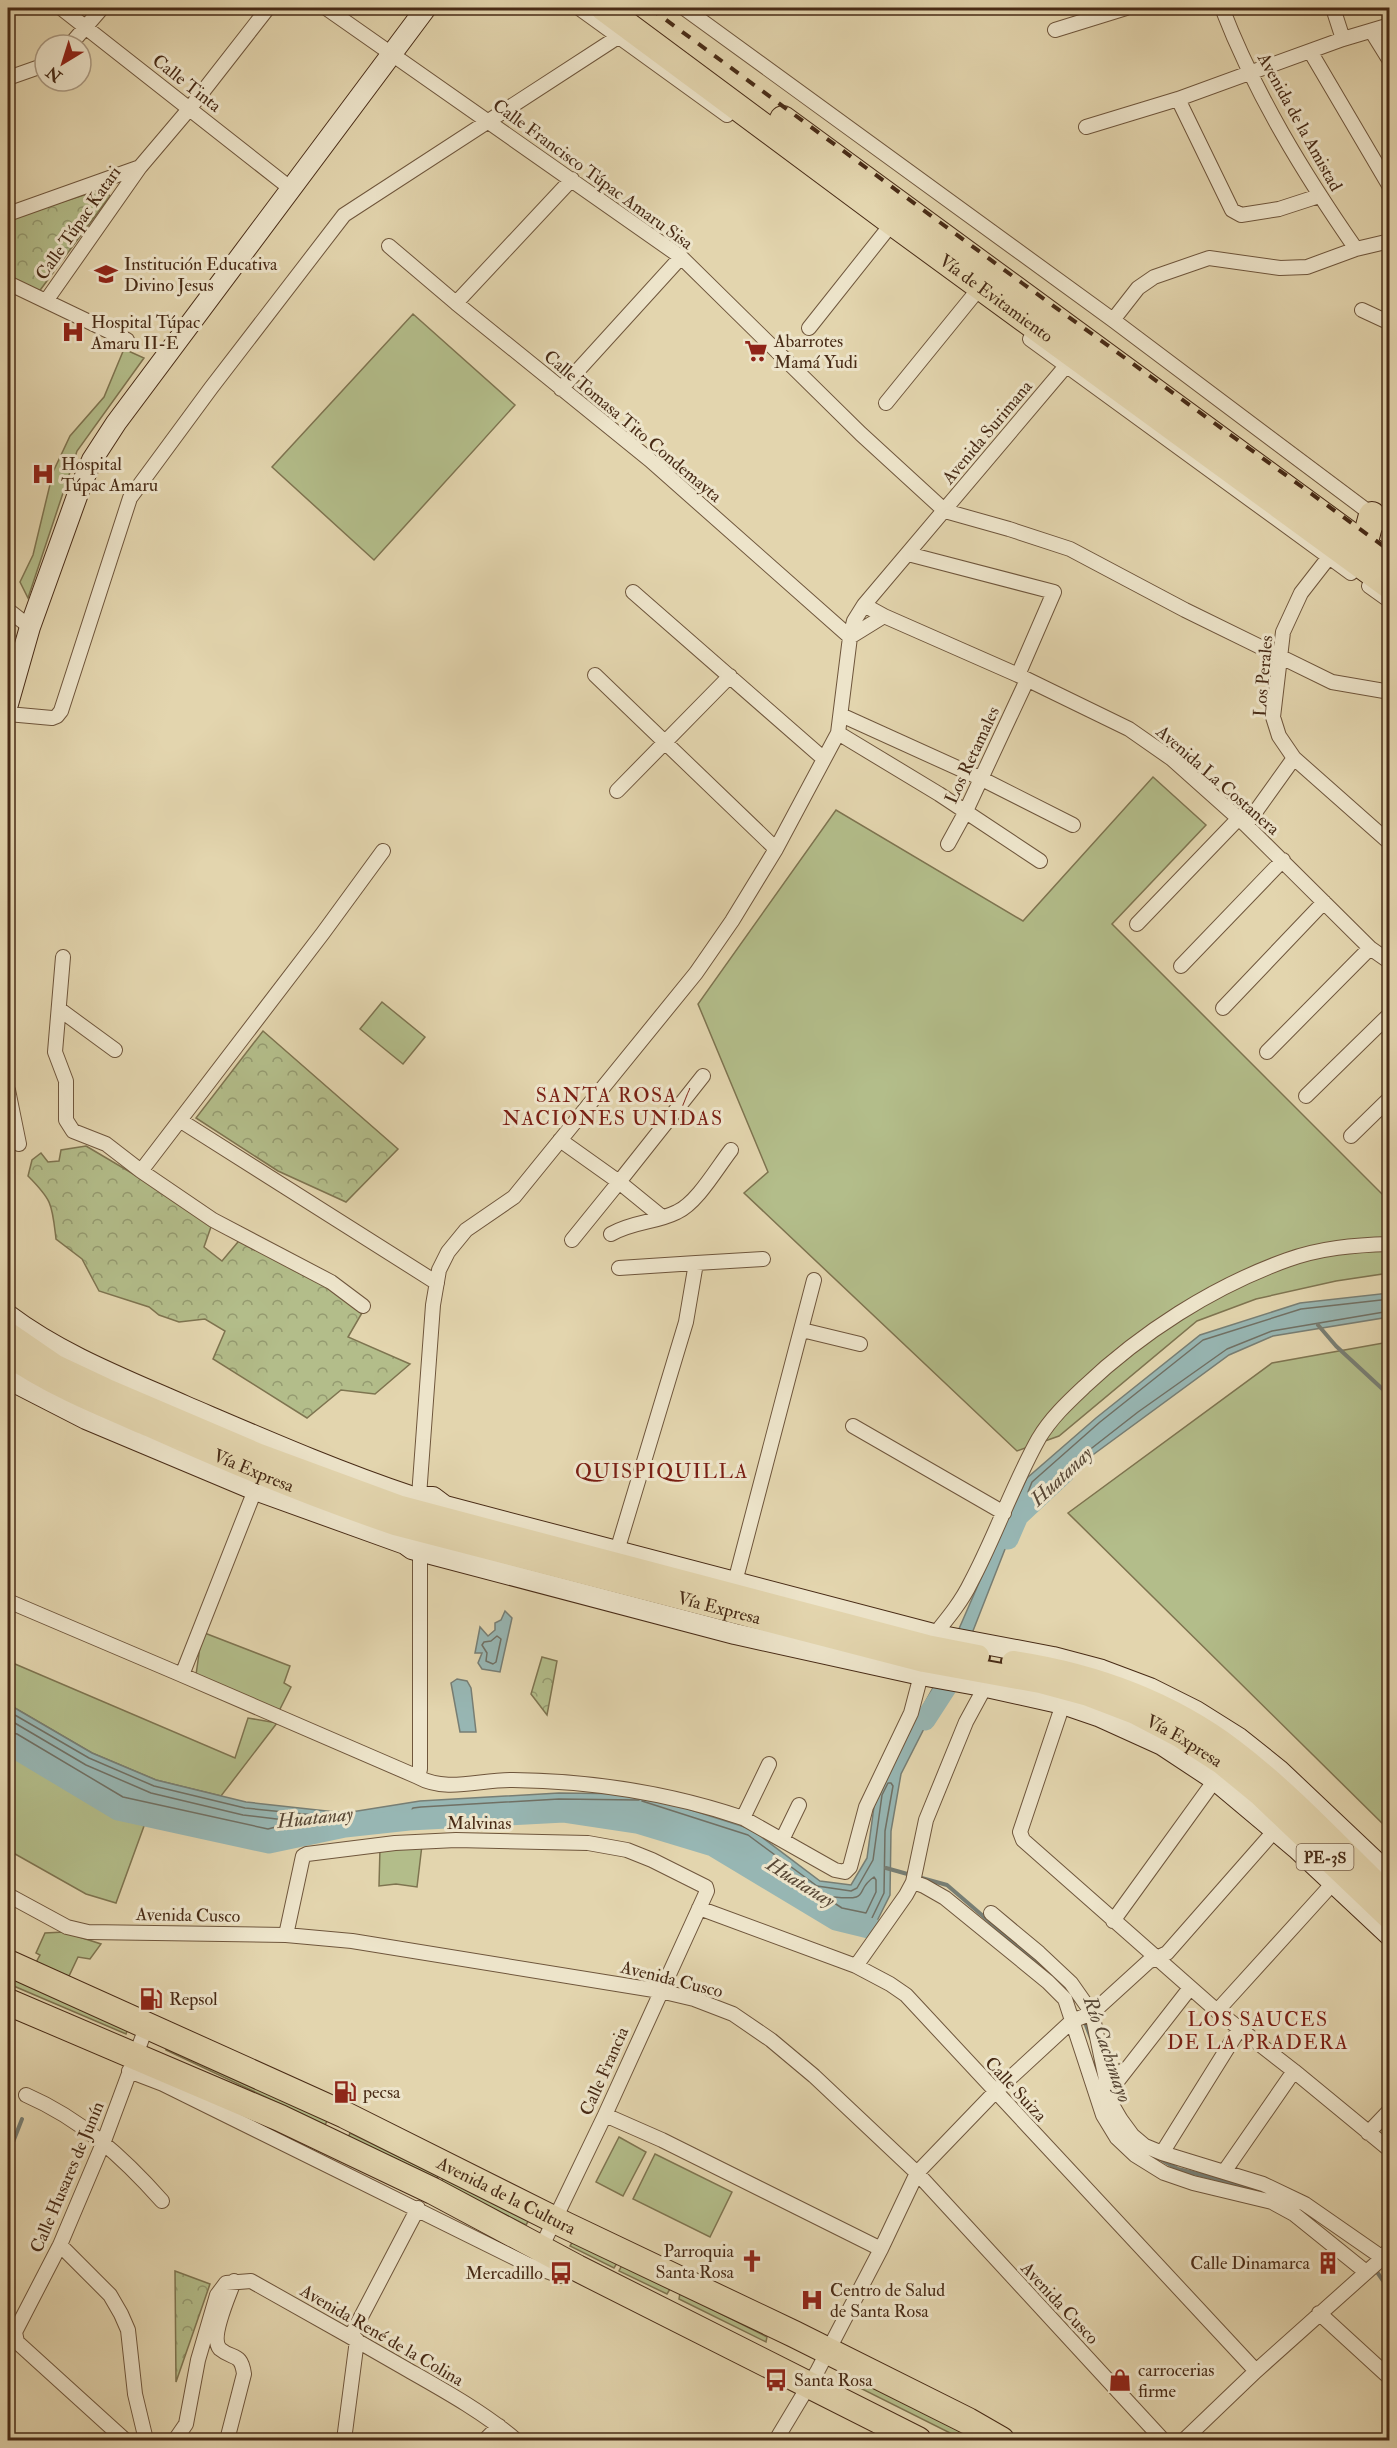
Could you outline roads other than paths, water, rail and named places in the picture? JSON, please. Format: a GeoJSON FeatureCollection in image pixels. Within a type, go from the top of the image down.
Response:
{"type":"FeatureCollection","features":[{"type":"Feature","properties":{"kind":"highway","name":"Vía de Evitamiento"},"geometry":{"type":"LineString","coordinates":[[604,8],[1138,410],[1389,586]]}},
{"type":"Feature","properties":{"kind":"highway","name":"Vía de Evitamiento"},"geometry":{"type":"LineString","coordinates":[[630,8],[1389,564]]}},
{"type":"Feature","properties":{"kind":"highway"},"geometry":{"type":"LineString","coordinates":[[1364,545],[1381,521]]}},
{"type":"Feature","properties":{"kind":"highway","name":"Avenida de la Cultura"},"geometry":{"type":"LineString","coordinates":[[8,1963],[345,2115],[828,2351],[1001,2440]]}},
{"type":"Feature","properties":{"kind":"highway","name":"Avenida de la Cultura"},"geometry":{"type":"LineString","coordinates":[[8,2002],[133,2063],[280,2118],[433,2191],[577,2268],[918,2440]]}},
{"type":"Feature","properties":{"kind":"highway"},"geometry":{"type":"LineString","coordinates":[[330,2142],[345,2115]]}},
{"type":"Feature","properties":{"kind":"main road"},"geometry":{"type":"LineString","coordinates":[[8,704],[30,627],[92,460],[123,414],[290,188],[426,8]]}},
{"type":"Feature","properties":{"kind":"main road","name":"Vía Expresa"},"geometry":{"type":"LineString","coordinates":[[8,1315],[67,1353],[255,1436],[411,1525]]}},
{"type":"Feature","properties":{"kind":"main road","name":"Vía Expresa"},"geometry":{"type":"LineString","coordinates":[[8,1333],[56,1366],[257,1454],[411,1525]]}},
{"type":"Feature","properties":{"kind":"main road","name":"Vía Expresa"},"geometry":{"type":"LineString","coordinates":[[8,1355],[28,1369],[79,1395],[327,1501],[411,1525],[735,1634],[928,1655]]}},
{"type":"Feature","properties":{"kind":"main road","name":"Vía Expresa"},"geometry":{"type":"LineString","coordinates":[[8,1379],[86,1419],[255,1490],[411,1525],[448,1522],[617,1551],[735,1582],[928,1655],[990,1671],[1047,1667],[1096,1680],[1143,1698],[1189,1721],[1231,1749],[1389,1919]]}},
{"type":"Feature","properties":{"kind":"main road"},"geometry":{"type":"LineString","coordinates":[[411,1525],[441,1545],[448,1522]]}},
{"type":"Feature","properties":{"kind":"main road","name":"Vía Expresa"},"geometry":{"type":"LineString","coordinates":[[448,1522],[990,1671],[1063,1704],[1131,1729],[1162,1744],[1215,1780],[1276,1829],[1389,1936]]}},
{"type":"Feature","properties":{"kind":"main road","name":"Vía Expresa"},"geometry":{"type":"LineString","coordinates":[[990,1671],[1053,1657],[1102,1670],[1150,1688],[1196,1711],[1239,1738],[1279,1770],[1389,1875]]}},
{"type":"Feature","properties":{"kind":"main road","name":"Vía Expresa"},"geometry":{"type":"LineString","coordinates":[[1265,1788],[1389,1896]]}},
{"type":"Feature","properties":{"kind":"street","name":"Calle Tinta"},"geometry":{"type":"LineString","coordinates":[[62,8],[290,188]]}},
{"type":"Feature","properties":{"kind":"street"},"geometry":{"type":"LineString","coordinates":[[82,33],[102,8]]}},
{"type":"Feature","properties":{"kind":"street","name":"Calle Túpac Katari"},"geometry":{"type":"LineString","coordinates":[[46,301],[140,167],[190,108],[268,8]]}},
{"type":"Feature","properties":{"kind":"street","name":"Calle Francisco Túpac Amaru Sisa"},"geometry":{"type":"LineString","coordinates":[[326,8],[392,52],[681,257],[861,434],[945,510]]}},
{"type":"Feature","properties":{"kind":"street"},"geometry":{"type":"LineString","coordinates":[[579,8],[973,296],[1061,371],[1138,410],[1389,601]]}},
{"type":"Feature","properties":{"kind":"street"},"geometry":{"type":"LineString","coordinates":[[684,8],[1113,320],[1381,521]]}},
{"type":"Feature","properties":{"kind":"street"},"geometry":{"type":"LineString","coordinates":[[1055,30],[1126,8]]}},
{"type":"Feature","properties":{"kind":"street","name":"Avenida de la Amistad"},"geometry":{"type":"LineString","coordinates":[[1222,8],[1249,72],[1319,196],[1356,249]]}},
{"type":"Feature","properties":{"kind":"street"},"geometry":{"type":"LineString","coordinates":[[1333,8],[1343,39]]}},
{"type":"Feature","properties":{"kind":"street"},"geometry":{"type":"LineString","coordinates":[[1086,127],[1178,99],[1343,39],[1389,25]]}},
{"type":"Feature","properties":{"kind":"street"},"geometry":{"type":"LineString","coordinates":[[1372,32],[1389,61]]}},
{"type":"Feature","properties":{"kind":"street"},"geometry":{"type":"LineString","coordinates":[[8,714],[52,718],[61,711],[130,498],[344,215],[618,37]]}},
{"type":"Feature","properties":{"kind":"street"},"geometry":{"type":"LineString","coordinates":[[1310,51],[1389,187]]}},
{"type":"Feature","properties":{"kind":"street"},"geometry":{"type":"LineString","coordinates":[[8,78],[33,69]]}},
{"type":"Feature","properties":{"kind":"street"},"geometry":{"type":"LineString","coordinates":[[1178,99],[1232,210],[1241,215],[1279,209],[1319,196]]}},
{"type":"Feature","properties":{"kind":"street"},"geometry":{"type":"LineString","coordinates":[[8,214],[140,167]]}},
{"type":"Feature","properties":{"kind":"street"},"geometry":{"type":"LineString","coordinates":[[456,303],[572,179]]}},
{"type":"Feature","properties":{"kind":"street"},"geometry":{"type":"LineString","coordinates":[[809,328],[885,231]]}},
{"type":"Feature","properties":{"kind":"street"},"geometry":{"type":"LineString","coordinates":[[1113,320],[1138,288],[1154,277],[1209,258],[1280,268],[1307,267],[1356,249],[1389,241]]}},
{"type":"Feature","properties":{"kind":"street","name":"Calle Tomasa Tito Condemayta"},"geometry":{"type":"LineString","coordinates":[[389,246],[650,460],[850,637]]}},
{"type":"Feature","properties":{"kind":"street"},"geometry":{"type":"LineString","coordinates":[[561,389],[681,257]]}},
{"type":"Feature","properties":{"kind":"street"},"geometry":{"type":"LineString","coordinates":[[8,283],[127,340]]}},
{"type":"Feature","properties":{"kind":"street"},"geometry":{"type":"LineString","coordinates":[[886,403],[973,296]]}},
{"type":"Feature","properties":{"kind":"street"},"geometry":{"type":"LineString","coordinates":[[1362,310],[1389,323]]}},
{"type":"Feature","properties":{"kind":"street","name":"Avenida Surimana"},"geometry":{"type":"LineString","coordinates":[[418,1777],[420,1769],[411,1525],[439,1270],[455,1242],[486,1214],[514,1197],[696,973],[776,849],[838,733],[850,637],[854,621],[864,604],[1061,371]]}},
{"type":"Feature","properties":{"kind":"street"},"geometry":{"type":"LineString","coordinates":[[945,510],[1070,549],[1185,610],[1332,682],[1389,692]]}},
{"type":"Feature","properties":{"kind":"street","name":"Los Retamales"},"geometry":{"type":"LineString","coordinates":[[908,554],[1054,592],[982,780],[948,844]]}},
{"type":"Feature","properties":{"kind":"street","name":"Los Perales"},"geometry":{"type":"LineString","coordinates":[[1329,557],[1301,593],[1283,632],[1273,717],[1279,736],[1294,758],[1389,843]]}},
{"type":"Feature","properties":{"kind":"street"},"geometry":{"type":"LineString","coordinates":[[633,592],[824,759]]}},
{"type":"Feature","properties":{"kind":"street","name":"Avenida La Costanera"},"geometry":{"type":"LineString","coordinates":[[864,604],[884,616],[1129,729],[1172,759],[1283,860],[1370,948],[1389,962]]}},
{"type":"Feature","properties":{"kind":"street"},"geometry":{"type":"LineString","coordinates":[[8,610],[30,627]]}},
{"type":"Feature","properties":{"kind":"street"},"geometry":{"type":"LineString","coordinates":[[850,637],[884,616]]}},
{"type":"Feature","properties":{"kind":"street"},"geometry":{"type":"LineString","coordinates":[[595,675],[776,849]]}},
{"type":"Feature","properties":{"kind":"street"},"geometry":{"type":"LineString","coordinates":[[617,791],[730,676]]}},
{"type":"Feature","properties":{"kind":"street"},"geometry":{"type":"LineString","coordinates":[[841,715],[1073,825]]}},
{"type":"Feature","properties":{"kind":"street"},"geometry":{"type":"LineString","coordinates":[[838,733],[939,794],[1040,861]]}},
{"type":"Feature","properties":{"kind":"street"},"geometry":{"type":"LineString","coordinates":[[1137,924],[1242,822],[1294,758]]}},
{"type":"Feature","properties":{"kind":"street"},"geometry":{"type":"LineString","coordinates":[[141,1171],[383,851]]}},
{"type":"Feature","properties":{"kind":"street"},"geometry":{"type":"LineString","coordinates":[[1181,966],[1283,860]]}},
{"type":"Feature","properties":{"kind":"street"},"geometry":{"type":"LineString","coordinates":[[1222,1008],[1324,902]]}},
{"type":"Feature","properties":{"kind":"street"},"geometry":{"type":"LineString","coordinates":[[1266,1052],[1370,948]]}},
{"type":"Feature","properties":{"kind":"street"},"geometry":{"type":"LineString","coordinates":[[63,957],[55,1052],[66,1081],[66,1120],[73,1131],[106,1144],[213,1220],[331,1282],[363,1306]]}},
{"type":"Feature","properties":{"kind":"street"},"geometry":{"type":"LineString","coordinates":[[59,1009],[115,1050]]}},
{"type":"Feature","properties":{"kind":"street"},"geometry":{"type":"LineString","coordinates":[[1306,1096],[1389,1014]]}},
{"type":"Feature","properties":{"kind":"street"},"geometry":{"type":"LineString","coordinates":[[572,1240],[703,1076]]}},
{"type":"Feature","properties":{"kind":"street"},"geometry":{"type":"LineString","coordinates":[[8,1090],[19,1144]]}},
{"type":"Feature","properties":{"kind":"street"},"geometry":{"type":"LineString","coordinates":[[1351,1136],[1389,1098]]}},
{"type":"Feature","properties":{"kind":"street"},"geometry":{"type":"LineString","coordinates":[[181,1120],[437,1283]]}},
{"type":"Feature","properties":{"kind":"street"},"geometry":{"type":"LineString","coordinates":[[560,1140],[619,1182],[662,1217]]}},
{"type":"Feature","properties":{"kind":"street"},"geometry":{"type":"LineString","coordinates":[[611,1234],[627,1225],[662,1217],[688,1205],[731,1150]]}},
{"type":"Feature","properties":{"kind":"street"},"geometry":{"type":"LineString","coordinates":[[8,1601],[438,1785],[511,1780],[600,1785],[644,1792],[743,1818],[835,1870],[845,1872],[850,1867],[866,1807],[911,1713],[928,1655],[971,1584],[1040,1438],[1057,1413],[1102,1370],[1148,1334],[1197,1303],[1289,1259],[1329,1248],[1389,1244]]}},
{"type":"Feature","properties":{"kind":"street"},"geometry":{"type":"LineString","coordinates":[[619,1268],[763,1259]]}},
{"type":"Feature","properties":{"kind":"street"},"geometry":{"type":"LineString","coordinates":[[617,1551],[686,1322],[696,1263]]}},
{"type":"Feature","properties":{"kind":"street"},"geometry":{"type":"LineString","coordinates":[[735,1582],[814,1280]]}},
{"type":"Feature","properties":{"kind":"street"},"geometry":{"type":"LineString","coordinates":[[802,1330],[860,1344]]}},
{"type":"Feature","properties":{"kind":"street"},"geometry":{"type":"LineString","coordinates":[[854,1426],[1004,1513]]}},
{"type":"Feature","properties":{"kind":"street"},"geometry":{"type":"LineString","coordinates":[[182,1675],[255,1490]]}},
{"type":"Feature","properties":{"kind":"street"},"geometry":{"type":"LineString","coordinates":[[856,1966],[913,1882],[926,1820],[966,1722],[990,1671]]}},
{"type":"Feature","properties":{"kind":"street"},"geometry":{"type":"LineString","coordinates":[[1063,1704],[1020,1836],[1190,1988],[1389,2150]]}},
{"type":"Feature","properties":{"kind":"street"},"geometry":{"type":"LineString","coordinates":[[743,1818],[769,1764]]}},
{"type":"Feature","properties":{"kind":"street"},"geometry":{"type":"LineString","coordinates":[[1113,1921],[1215,1780]]}},
{"type":"Feature","properties":{"kind":"street"},"geometry":{"type":"LineString","coordinates":[[782,1840],[799,1805]]}},
{"type":"Feature","properties":{"kind":"street"},"geometry":{"type":"LineString","coordinates":[[776,2440],[828,2351],[917,2173],[995,2092],[1148,1962],[1161,1958],[1167,1953],[1276,1829]]}},
{"type":"Feature","properties":{"kind":"street","name":"Malvinas"},"geometry":{"type":"LineString","coordinates":[[286,1935],[303,1856],[395,1843],[506,1840],[610,1846],[652,1860],[704,1885],[707,1891],[699,1908]]}},
{"type":"Feature","properties":{"kind":"street"},"geometry":{"type":"LineString","coordinates":[[913,1882],[945,1898],[1048,1982],[1081,2017],[1103,2115],[1117,2138],[1135,2155],[1164,2173],[1193,2183],[1272,2202],[1381,2261]]}},
{"type":"Feature","properties":{"kind":"street"},"geometry":{"type":"LineString","coordinates":[[1216,2010],[1334,1882]]}},
{"type":"Feature","properties":{"kind":"street","name":"Avenida Cusco"},"geometry":{"type":"LineString","coordinates":[[8,1895],[67,1927],[87,1932],[286,1935],[352,1941],[660,1991],[714,2005],[733,2014],[771,2040],[814,2076],[917,2173],[1162,2440]]}},
{"type":"Feature","properties":{"kind":"street","name":"Calle Suiza"},"geometry":{"type":"LineString","coordinates":[[699,1908],[856,1966],[906,1995],[1256,2371]]}},
{"type":"Feature","properties":{"kind":"street","name":"Calle Francia"},"geometry":{"type":"LineString","coordinates":[[541,2248],[605,2115],[699,1908]]}},
{"type":"Feature","properties":{"kind":"street"},"geometry":{"type":"LineString","coordinates":[[991,1913],[1071,1983],[1108,2092],[1120,2120],[1132,2135],[1145,2146],[1162,2153],[1263,2184],[1305,2204],[1381,2261]]}},
{"type":"Feature","properties":{"kind":"street"},"geometry":{"type":"LineString","coordinates":[[1108,2092],[1190,1988]]}},
{"type":"Feature","properties":{"kind":"street","name":"Calle Husares de Junín"},"geometry":{"type":"LineString","coordinates":[[125,2440],[17,2342],[15,2332],[60,2245],[104,2141],[147,2025]]}},
{"type":"Feature","properties":{"kind":"street"},"geometry":{"type":"LineString","coordinates":[[1162,2153],[1240,2028]]}},
{"type":"Feature","properties":{"kind":"street"},"geometry":{"type":"LineString","coordinates":[[133,2063],[163,2084],[418,2208],[527,2264],[560,2276],[577,2268]]}},
{"type":"Feature","properties":{"kind":"street"},"geometry":{"type":"LineString","coordinates":[[1224,2172],[1294,2071]]}},
{"type":"Feature","properties":{"kind":"street"},"geometry":{"type":"LineString","coordinates":[[26,2095],[51,2106],[104,2141],[162,2201]]}},
{"type":"Feature","properties":{"kind":"street"},"geometry":{"type":"LineString","coordinates":[[1368,2133],[1389,2110]]}},
{"type":"Feature","properties":{"kind":"street"},"geometry":{"type":"LineString","coordinates":[[605,2115],[662,2140],[881,2249]]}},
{"type":"Feature","properties":{"kind":"street"},"geometry":{"type":"LineString","coordinates":[[344,2440],[354,2338],[418,2208]]}},
{"type":"Feature","properties":{"kind":"street"},"geometry":{"type":"LineString","coordinates":[[60,2245],[110,2295],[121,2314],[128,2330],[135,2394],[146,2440]]}},
{"type":"Feature","properties":{"kind":"street"},"geometry":{"type":"LineString","coordinates":[[1184,2440],[1318,2313],[1381,2261]]}},
{"type":"Feature","properties":{"kind":"street","name":"Avenida René de la Colina"},"geometry":{"type":"LineString","coordinates":[[229,2283],[251,2281],[460,2400],[516,2440]]}},
{"type":"Feature","properties":{"kind":"street"},"geometry":{"type":"LineString","coordinates":[[175,2440],[186,2424],[198,2360],[214,2303],[229,2283]]}},
{"type":"Feature","properties":{"kind":"street"},"geometry":{"type":"LineString","coordinates":[[227,2440],[244,2374],[243,2363],[236,2356],[220,2348],[216,2341],[216,2331],[229,2283]]}},
{"type":"Feature","properties":{"kind":"street"},"geometry":{"type":"LineString","coordinates":[[1318,2313],[1389,2378]]}},
{"type":"Feature","properties":{"kind":"street"},"geometry":{"type":"LineString","coordinates":[[485,2440],[499,2426]]}},
{"type":"Feature","properties":{"kind":"water"},"geometry":{"type":"Polygon","coordinates":[[[1389,1293],[1389,1317],[1273,1336],[1229,1355],[1045,1490],[1018,1516],[971,1636],[901,1774],[891,1831],[890,1895],[873,1929],[836,1920],[713,1846],[637,1823],[564,1812],[409,1820],[345,1827],[269,1843],[118,1810],[8,1744],[8,1704],[92,1753],[156,1780],[246,1802],[345,1813],[420,1801],[559,1793],[641,1794],[751,1829],[820,1881],[851,1885],[867,1858],[876,1792],[935,1684],[1027,1478],[1096,1418],[1200,1335],[1300,1303],[1389,1293]]]}},
{"type":"Feature","properties":{"kind":"water"},"geometry":{"type":"Polygon","coordinates":[[[505,1611],[512,1618],[500,1672],[482,1669],[478,1663],[482,1653],[475,1653],[480,1627],[488,1636],[495,1630],[495,1623],[501,1620],[505,1611]]]}},
{"type":"Feature","properties":{"kind":"water"},"geometry":{"type":"Polygon","coordinates":[[[457,1679],[467,1681],[471,1688],[476,1732],[460,1732],[451,1683],[457,1679]]]}},
{"type":"Feature","properties":{"kind":"waterway"},"geometry":{"type":"LineString","coordinates":[[1318,1325],[1336,1346],[1390,1396]]}},
{"type":"Feature","properties":{"kind":"waterway","name":"Huatanay"},"geometry":{"type":"LineString","coordinates":[[1008,1539],[1018,1516],[1065,1472]]}},
{"type":"Feature","properties":{"kind":"waterway","name":"Huatanay"},"geometry":{"type":"LineString","coordinates":[[925,1720],[960,1666]]}},
{"type":"Feature","properties":{"kind":"waterway"},"geometry":{"type":"LineString","coordinates":[[8,1744],[118,1810],[269,1843],[345,1827],[409,1820],[564,1812],[637,1823],[713,1846],[836,1920],[873,1929]]}},
{"type":"Feature","properties":{"kind":"waterway","name":"Río Cachimayo"},"geometry":{"type":"LineString","coordinates":[[886,1868],[911,1875]]}},
{"type":"Feature","properties":{"kind":"waterway","name":"Río Cachimayo"},"geometry":{"type":"LineString","coordinates":[[918,1877],[947,1885],[1069,1990]]}},
{"type":"Feature","properties":{"kind":"waterway","name":"Río Cachimayo"},"geometry":{"type":"LineString","coordinates":[[1084,2020],[1091,2038]]}},
{"type":"Feature","properties":{"kind":"waterway"},"geometry":{"type":"LineString","coordinates":[[8,2155],[22,2119]]}},
{"type":"Feature","properties":{"kind":"waterway","name":"Río Cachimayo"},"geometry":{"type":"LineString","coordinates":[[1162,2160],[1178,2169],[1263,2191]]}},
{"type":"Feature","properties":{"kind":"waterway","name":"Río Cachimayo"},"geometry":{"type":"LineString","coordinates":[[1375,2269],[1390,2291]]}},
{"type":"Feature","properties":{"kind":"railway"},"geometry":{"type":"LineString","coordinates":[[650,8],[1390,551]]}},
{"type":"Feature","properties":{"kind":"place","name":"Institución Educativa Divino Jesus"},"geometry":{"type":"Point","coordinates":[106,274]}},
{"type":"Feature","properties":{"kind":"place","name":"Hospital Túpac Amaru II-E"},"geometry":{"type":"Point","coordinates":[73,332]}},
{"type":"Feature","properties":{"kind":"place","name":"Abarrotes Mamá Yudi"},"geometry":{"type":"Point","coordinates":[756,351]}},
{"type":"Feature","properties":{"kind":"place","name":"Hospital Túpac Amaru"},"geometry":{"type":"Point","coordinates":[43,474]}},
{"type":"Feature","properties":{"kind":"place","name":"Repsol"},"geometry":{"type":"Point","coordinates":[151,1999]}},
{"type":"Feature","properties":{"kind":"place","name":"pecsa"},"geometry":{"type":"Point","coordinates":[345,2092]}},
{"type":"Feature","properties":{"kind":"place","name":"Parroquia Santa Rosa"},"geometry":{"type":"Point","coordinates":[752,2261]}},
{"type":"Feature","properties":{"kind":"place","name":"Calle Dinamarca"},"geometry":{"type":"Point","coordinates":[1328,2263]}},
{"type":"Feature","properties":{"kind":"place","name":"Mercadillo"},"geometry":{"type":"Point","coordinates":[561,2273]}},
{"type":"Feature","properties":{"kind":"place","name":"Centro de Salud de Santa Rosa"},"geometry":{"type":"Point","coordinates":[812,2300]}},
{"type":"Feature","properties":{"kind":"place","name":"Santa Rosa"},"geometry":{"type":"Point","coordinates":[776,2380]}},
{"type":"Feature","properties":{"kind":"place","name":"carrocerias firme"},"geometry":{"type":"Point","coordinates":[1120,2380]}},
{"type":"Feature","properties":{"kind":"district","name":"SANTA ROSA / NACIONES UNIDAS"},"geometry":{"type":"Point","coordinates":[613,1106]}},
{"type":"Feature","properties":{"kind":"district","name":"QUISPIQUILLA"},"geometry":{"type":"Point","coordinates":[662,1471]}},
{"type":"Feature","properties":{"kind":"district","name":"LOS SAUCES DE LA PRADERA"},"geometry":{"type":"Point","coordinates":[1258,2030]}}]}
